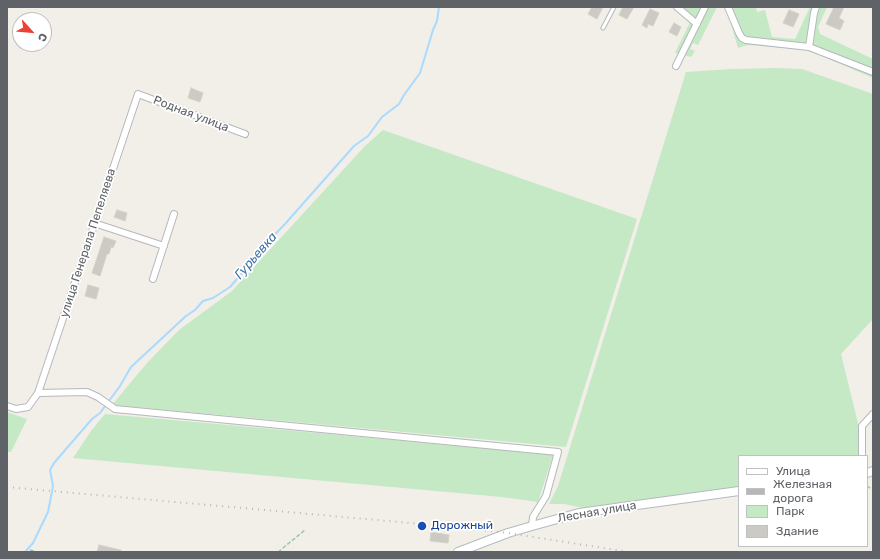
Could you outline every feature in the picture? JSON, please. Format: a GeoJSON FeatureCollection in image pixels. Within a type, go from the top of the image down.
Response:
{"type":"FeatureCollection","features":[{"type":"Feature","properties":{"kind":"street"},"geometry":{"type":"LineString","coordinates":[[678,7],[697,24]]}},
{"type":"Feature","properties":{"kind":"street"},"geometry":{"type":"LineString","coordinates":[[676,66],[706,7]]}},
{"type":"Feature","properties":{"kind":"street"},"geometry":{"type":"LineString","coordinates":[[728,7],[738,34],[746,40],[809,47],[873,72]]}},
{"type":"Feature","properties":{"kind":"street"},"geometry":{"type":"LineString","coordinates":[[809,47],[816,7]]}},
{"type":"Feature","properties":{"kind":"street","name":"Родная улица"},"geometry":{"type":"LineString","coordinates":[[138,94],[245,134]]}},
{"type":"Feature","properties":{"kind":"street","name":"улица Генерала Пепеляева"},"geometry":{"type":"LineString","coordinates":[[38,393],[138,94]]}},
{"type":"Feature","properties":{"kind":"street"},"geometry":{"type":"LineString","coordinates":[[153,279],[174,214]]}},
{"type":"Feature","properties":{"kind":"street"},"geometry":{"type":"LineString","coordinates":[[94,223],[164,246]]}},
{"type":"Feature","properties":{"kind":"street"},"geometry":{"type":"LineString","coordinates":[[7,406],[16,409],[28,407],[38,393],[87,392],[98,397],[115,409],[558,452],[546,496],[533,517],[532,526]]}},
{"type":"Feature","properties":{"kind":"street"},"geometry":{"type":"LineString","coordinates":[[862,455],[862,426],[873,414]]}},
{"type":"Feature","properties":{"kind":"street","name":"Лесная улица"},"geometry":{"type":"LineString","coordinates":[[458,552],[508,533],[579,513],[738,491]]}},
{"type":"Feature","properties":{"kind":"lane"},"geometry":{"type":"LineString","coordinates":[[603,28],[614,7]]}},
{"type":"Feature","properties":{"kind":"path"},"geometry":{"type":"LineString","coordinates":[[278,552],[305,530]]}},
{"type":"Feature","properties":{"kind":"path"},"geometry":{"type":"LineString","coordinates":[[30,550],[38,552]]}},
{"type":"Feature","properties":{"kind":"green space"},"geometry":{"type":"Polygon","coordinates":[[[682,7],[717,7],[698,45],[693,43],[690,49],[695,51],[691,57],[675,53],[693,16],[682,7]]]}},
{"type":"Feature","properties":{"kind":"green space"},"geometry":{"type":"Polygon","coordinates":[[[726,7],[756,7],[757,12],[765,10],[772,37],[795,39],[810,7],[827,7],[818,27],[820,34],[873,59],[873,78],[808,50],[748,45],[738,48],[726,7]]]}},
{"type":"Feature","properties":{"kind":"green space"},"geometry":{"type":"Polygon","coordinates":[[[731,69],[802,69],[873,94],[873,319],[841,354],[866,455],[738,455],[738,492],[588,509],[564,504],[549,504],[558,486],[686,72],[731,69]]]}},
{"type":"Feature","properties":{"kind":"green space"},"geometry":{"type":"Polygon","coordinates":[[[383,130],[637,219],[566,447],[112,405],[147,363],[179,330],[232,291],[365,146],[383,130]]]}},
{"type":"Feature","properties":{"kind":"green space"},"geometry":{"type":"Polygon","coordinates":[[[7,412],[27,419],[11,452],[7,452],[7,412]]]}},
{"type":"Feature","properties":{"kind":"green space"},"geometry":{"type":"Polygon","coordinates":[[[105,414],[553,455],[538,502],[502,497],[73,458],[91,431],[105,414]]]}},
{"type":"Feature","properties":{"kind":"building"},"geometry":{"type":"Polygon","coordinates":[[[592,7],[603,7],[597,19],[588,14],[592,7]]]}},
{"type":"Feature","properties":{"kind":"building"},"geometry":{"type":"Polygon","coordinates":[[[623,7],[634,7],[627,19],[619,15],[623,7]]]}},
{"type":"Feature","properties":{"kind":"building"},"geometry":{"type":"Polygon","coordinates":[[[834,7],[844,7],[839,18],[844,21],[840,30],[826,24],[834,7]]]}},
{"type":"Feature","properties":{"kind":"building"},"geometry":{"type":"Polygon","coordinates":[[[650,9],[659,13],[653,26],[648,24],[647,28],[642,25],[650,9]]]}},
{"type":"Feature","properties":{"kind":"building"},"geometry":{"type":"Polygon","coordinates":[[[789,10],[799,14],[793,27],[783,23],[789,10]]]}},
{"type":"Feature","properties":{"kind":"building"},"geometry":{"type":"Polygon","coordinates":[[[674,23],[681,27],[677,36],[669,32],[674,23]]]}},
{"type":"Feature","properties":{"kind":"building"},"geometry":{"type":"Polygon","coordinates":[[[191,88],[203,93],[200,102],[188,98],[191,88]]]}},
{"type":"Feature","properties":{"kind":"building"},"geometry":{"type":"Polygon","coordinates":[[[117,210],[127,213],[125,221],[114,217],[117,210]]]}},
{"type":"Feature","properties":{"kind":"building"},"geometry":{"type":"Polygon","coordinates":[[[104,237],[116,241],[113,248],[111,247],[109,254],[107,254],[100,276],[92,273],[104,237]]]}},
{"type":"Feature","properties":{"kind":"building"},"geometry":{"type":"Polygon","coordinates":[[[88,285],[99,288],[96,299],[85,296],[88,285]]]}},
{"type":"Feature","properties":{"kind":"building"},"geometry":{"type":"Polygon","coordinates":[[[431,532],[449,535],[448,543],[430,541],[431,532]]]}},
{"type":"Feature","properties":{"kind":"building"},"geometry":{"type":"Polygon","coordinates":[[[99,545],[121,550],[121,552],[97,552],[99,545]]]}},
{"type":"Feature","properties":{"kind":"waterway","name":"Гурьевка"},"geometry":{"type":"LineString","coordinates":[[25,552],[33,543],[48,512],[53,486],[50,470],[54,463],[92,419],[100,413],[120,386],[131,367],[186,316],[195,310],[203,301],[213,298],[230,287],[257,253],[285,224],[354,146],[368,136],[382,117],[399,104],[420,73],[437,21],[439,7]]}},
{"type":"Feature","properties":{"kind":"railway"},"geometry":{"type":"LineString","coordinates":[[7,487],[422,524],[508,533],[629,552]]}},
{"type":"Feature","properties":{"kind":"place","name":"Дорожный"},"geometry":{"type":"Point","coordinates":[422,526]}}]}
